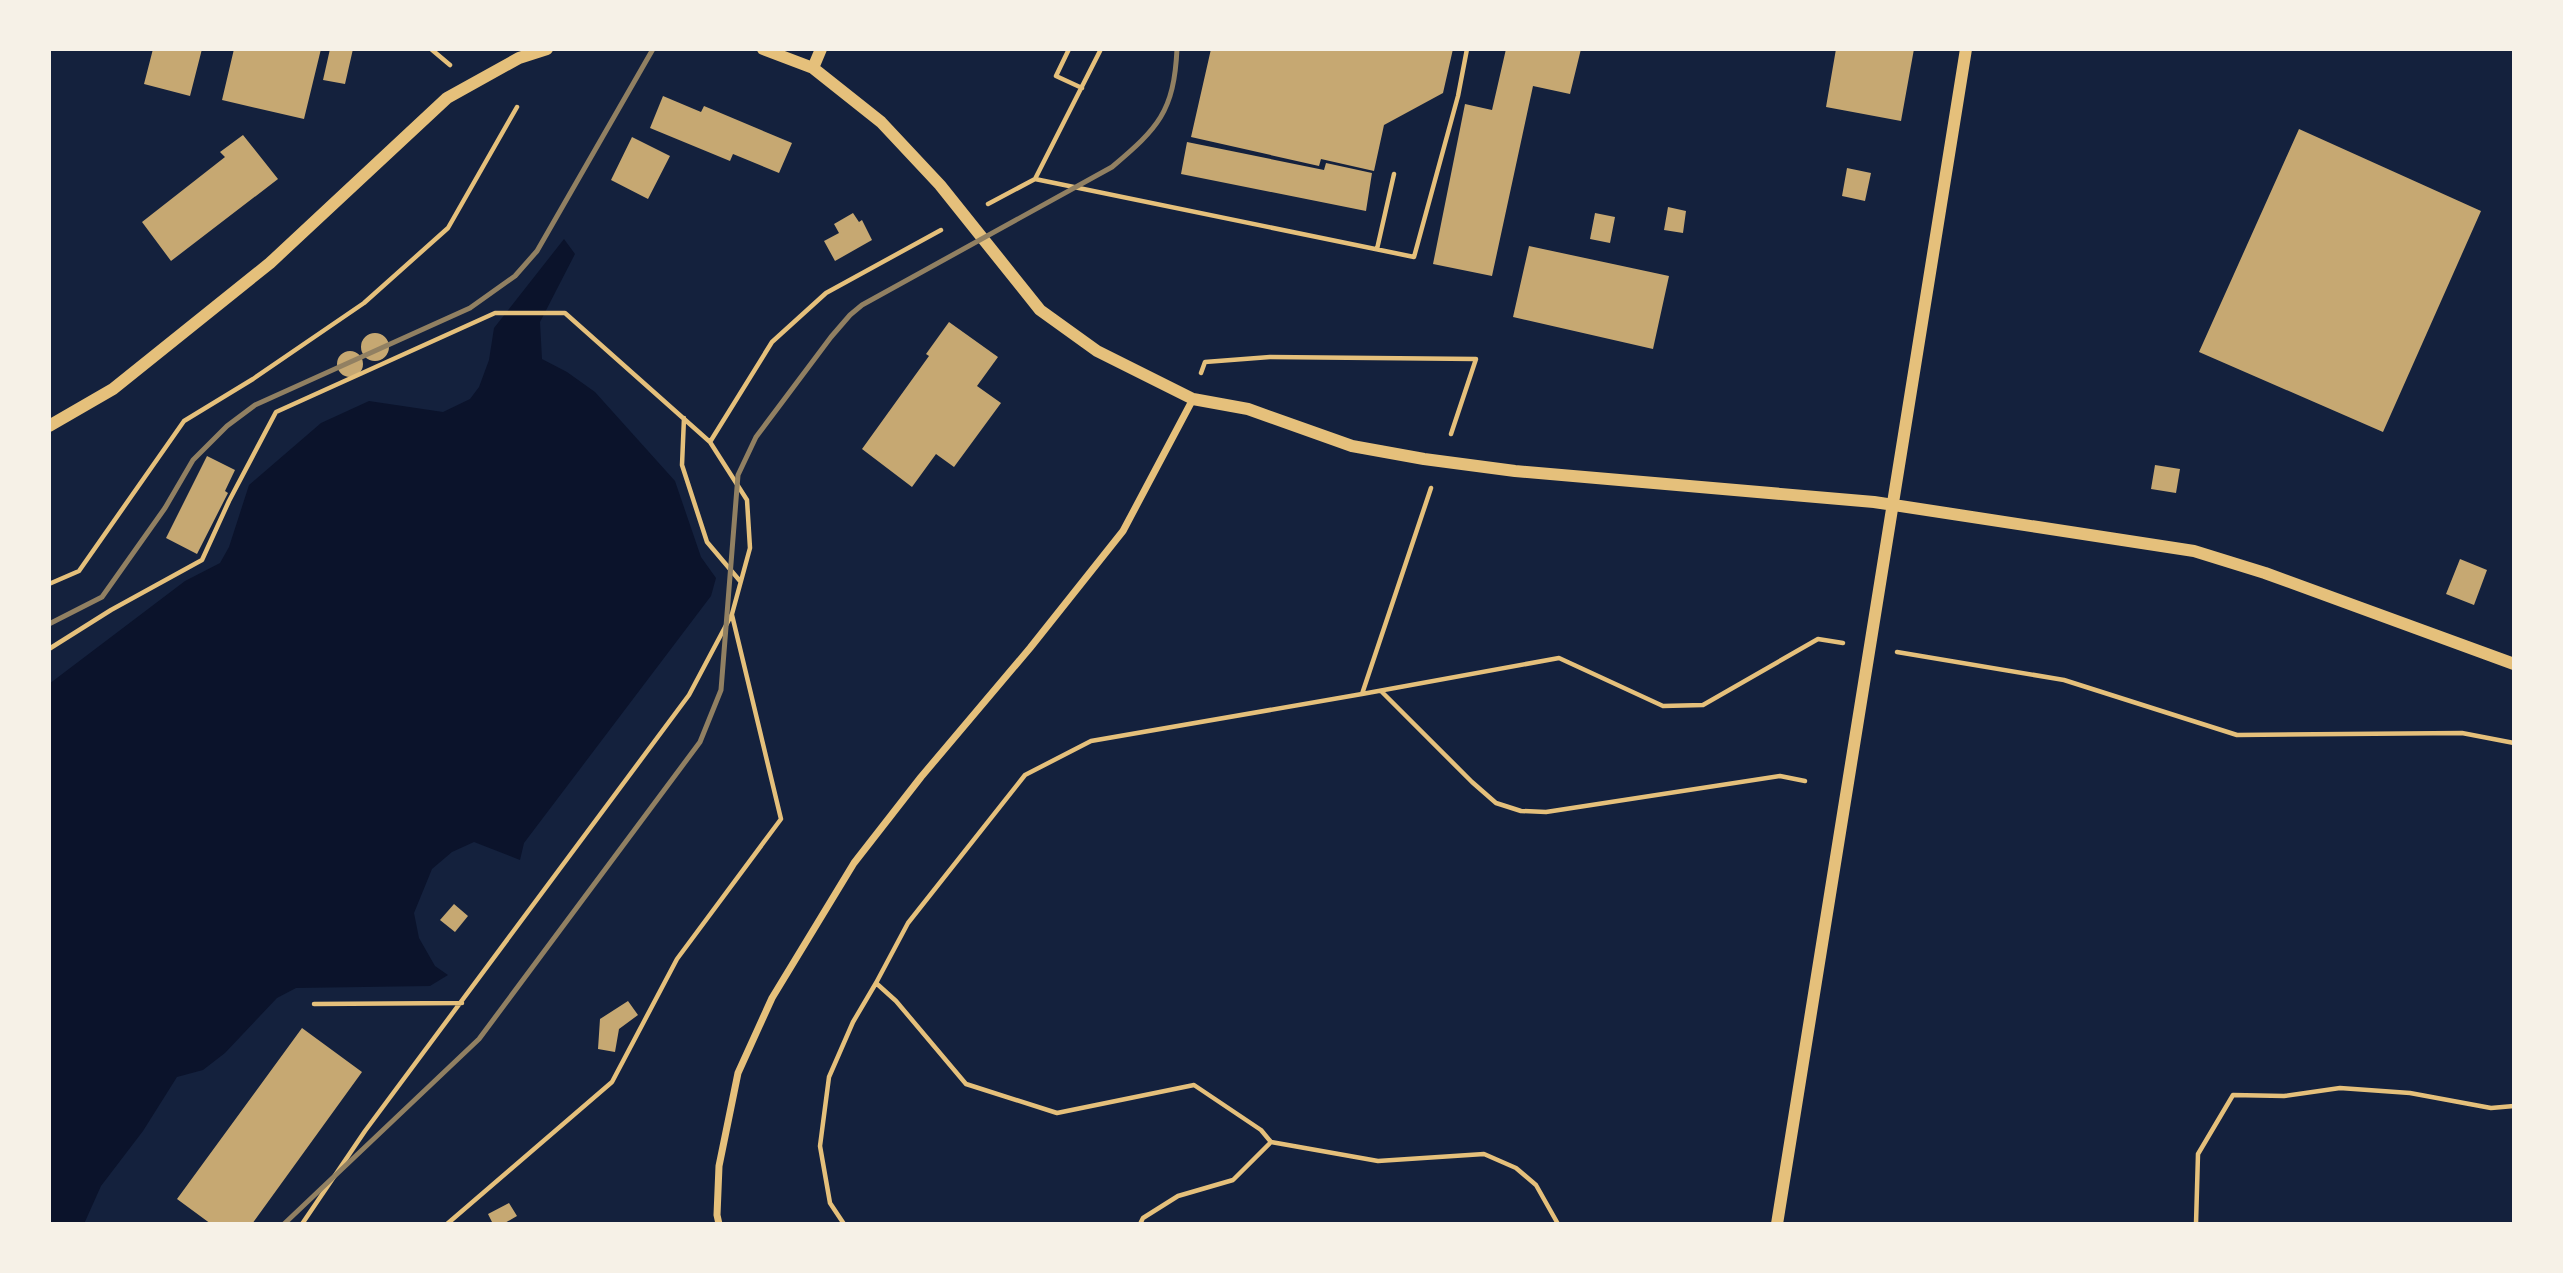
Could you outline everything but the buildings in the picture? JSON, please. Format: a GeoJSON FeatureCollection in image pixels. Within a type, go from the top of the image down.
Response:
{"type":"FeatureCollection","features":[{"type":"Feature","properties":{"kind":"street"},"geometry":{"type":"LineString","coordinates":[[49,426],[113,389],[270,262],[447,98],[519,58],[547,49]]}},
{"type":"Feature","properties":{"kind":"street"},"geometry":{"type":"LineString","coordinates":[[762,49],[813,68],[881,122],[940,185],[1040,310],[1097,351],[1192,399],[1248,409],[1352,446],[1423,459],[1515,471],[1874,502],[2194,551],[2265,573],[2514,664]]}},
{"type":"Feature","properties":{"kind":"street"},"geometry":{"type":"LineString","coordinates":[[813,68],[821,49]]}},
{"type":"Feature","properties":{"kind":"street"},"geometry":{"type":"LineString","coordinates":[[1777,1224],[1966,49]]}},
{"type":"Feature","properties":{"kind":"street"},"geometry":{"type":"LineString","coordinates":[[719,1224],[719,1166],[738,1073],[772,998],[854,863],[1123,531],[1192,399]]}},
{"type":"Feature","properties":{"kind":"path"},"geometry":{"type":"LineString","coordinates":[[1069,49],[1056,76],[1082,88]]}},
{"type":"Feature","properties":{"kind":"path"},"geometry":{"type":"LineString","coordinates":[[977,210],[1035,179],[1101,49]]}},
{"type":"Feature","properties":{"kind":"path"},"geometry":{"type":"LineString","coordinates":[[1035,179],[1414,257],[1458,96],[1467,49]]}},
{"type":"Feature","properties":{"kind":"path"},"geometry":{"type":"LineString","coordinates":[[49,584],[79,571],[184,422],[253,379],[364,303],[448,228],[517,107]]}},
{"type":"Feature","properties":{"kind":"path"},"geometry":{"type":"LineString","coordinates":[[1377,249],[1394,174]]}},
{"type":"Feature","properties":{"kind":"path"},"geometry":{"type":"LineString","coordinates":[[710,442],[772,342],[826,293],[942,229]]}},
{"type":"Feature","properties":{"kind":"path"},"geometry":{"type":"LineString","coordinates":[[49,649],[111,610],[202,560],[247,465],[276,412],[495,313],[565,313],[710,442],[747,500],[750,548],[732,614],[689,695],[365,1132],[302,1224]]}},
{"type":"Feature","properties":{"kind":"path"},"geometry":{"type":"LineString","coordinates":[[1205,362],[1270,358],[1476,359],[1464,399]]}},
{"type":"Feature","properties":{"kind":"path"},"geometry":{"type":"LineString","coordinates":[[684,418],[682,465],[707,542],[741,581]]}},
{"type":"Feature","properties":{"kind":"path"},"geometry":{"type":"LineString","coordinates":[[1362,694],[1427,498]]}},
{"type":"Feature","properties":{"kind":"path"},"geometry":{"type":"LineString","coordinates":[[447,1224],[612,1082],[677,960],[781,819],[732,614]]}},
{"type":"Feature","properties":{"kind":"path"},"geometry":{"type":"LineString","coordinates":[[844,1224],[830,1203],[820,1146],[829,1077],[853,1022],[908,923],[1025,775],[1091,741],[1559,659],[1662,706],[1703,705],[1818,639],[1854,645]]}},
{"type":"Feature","properties":{"kind":"path"},"geometry":{"type":"LineString","coordinates":[[1890,651],[2064,680],[2237,735],[2462,733],[2514,743]]}},
{"type":"Feature","properties":{"kind":"path"},"geometry":{"type":"LineString","coordinates":[[1380,691],[1496,803],[1521,811],[1546,812],[1780,776],[1805,781]]}},
{"type":"Feature","properties":{"kind":"path"},"geometry":{"type":"LineString","coordinates":[[876,983],[896,1001],[966,1084],[1057,1113],[1194,1085],[1261,1130],[1271,1142],[1378,1161],[1484,1154],[1516,1168],[1536,1185],[1558,1224]]}},
{"type":"Feature","properties":{"kind":"path"},"geometry":{"type":"LineString","coordinates":[[314,1004],[462,1003]]}},
{"type":"Feature","properties":{"kind":"path"},"geometry":{"type":"LineString","coordinates":[[2196,1224],[2198,1154],[2233,1095],[2284,1096],[2340,1088],[2410,1093],[2491,1108],[2514,1106]]}},
{"type":"Feature","properties":{"kind":"path"},"geometry":{"type":"LineString","coordinates":[[1140,1224],[1143,1218],[1178,1196],[1233,1180],[1271,1142]]}},
{"type":"Feature","properties":{"kind":"water"},"geometry":{"type":"Polygon","coordinates":[[[564,239],[575,254],[540,322],[542,359],[567,372],[595,392],[675,481],[701,557],[716,578],[711,596],[524,843],[520,860],[474,842],[452,852],[432,869],[414,913],[419,938],[435,966],[448,975],[430,986],[296,988],[277,998],[225,1053],[203,1070],[177,1077],[143,1131],[101,1186],[84,1224],[49,1224],[49,684],[185,581],[220,563],[229,547],[249,485],[321,423],[369,401],[443,412],[470,399],[479,387],[489,360],[494,328],[564,239]]]}},
{"type":"Feature","properties":{"kind":"railway"},"geometry":{"type":"LineString","coordinates":[[49,624],[102,597],[165,508],[193,460],[227,426],[255,405],[470,308],[515,276],[537,251],[653,49]]}},
{"type":"Feature","properties":{"kind":"railway"},"geometry":{"type":"LineString","coordinates":[[284,1224],[479,1039],[700,742],[721,690],[738,475],[756,437],[831,337],[862,305],[1112,167],[1141,141],[1161,117],[1172,89],[1177,49]]}}]}
